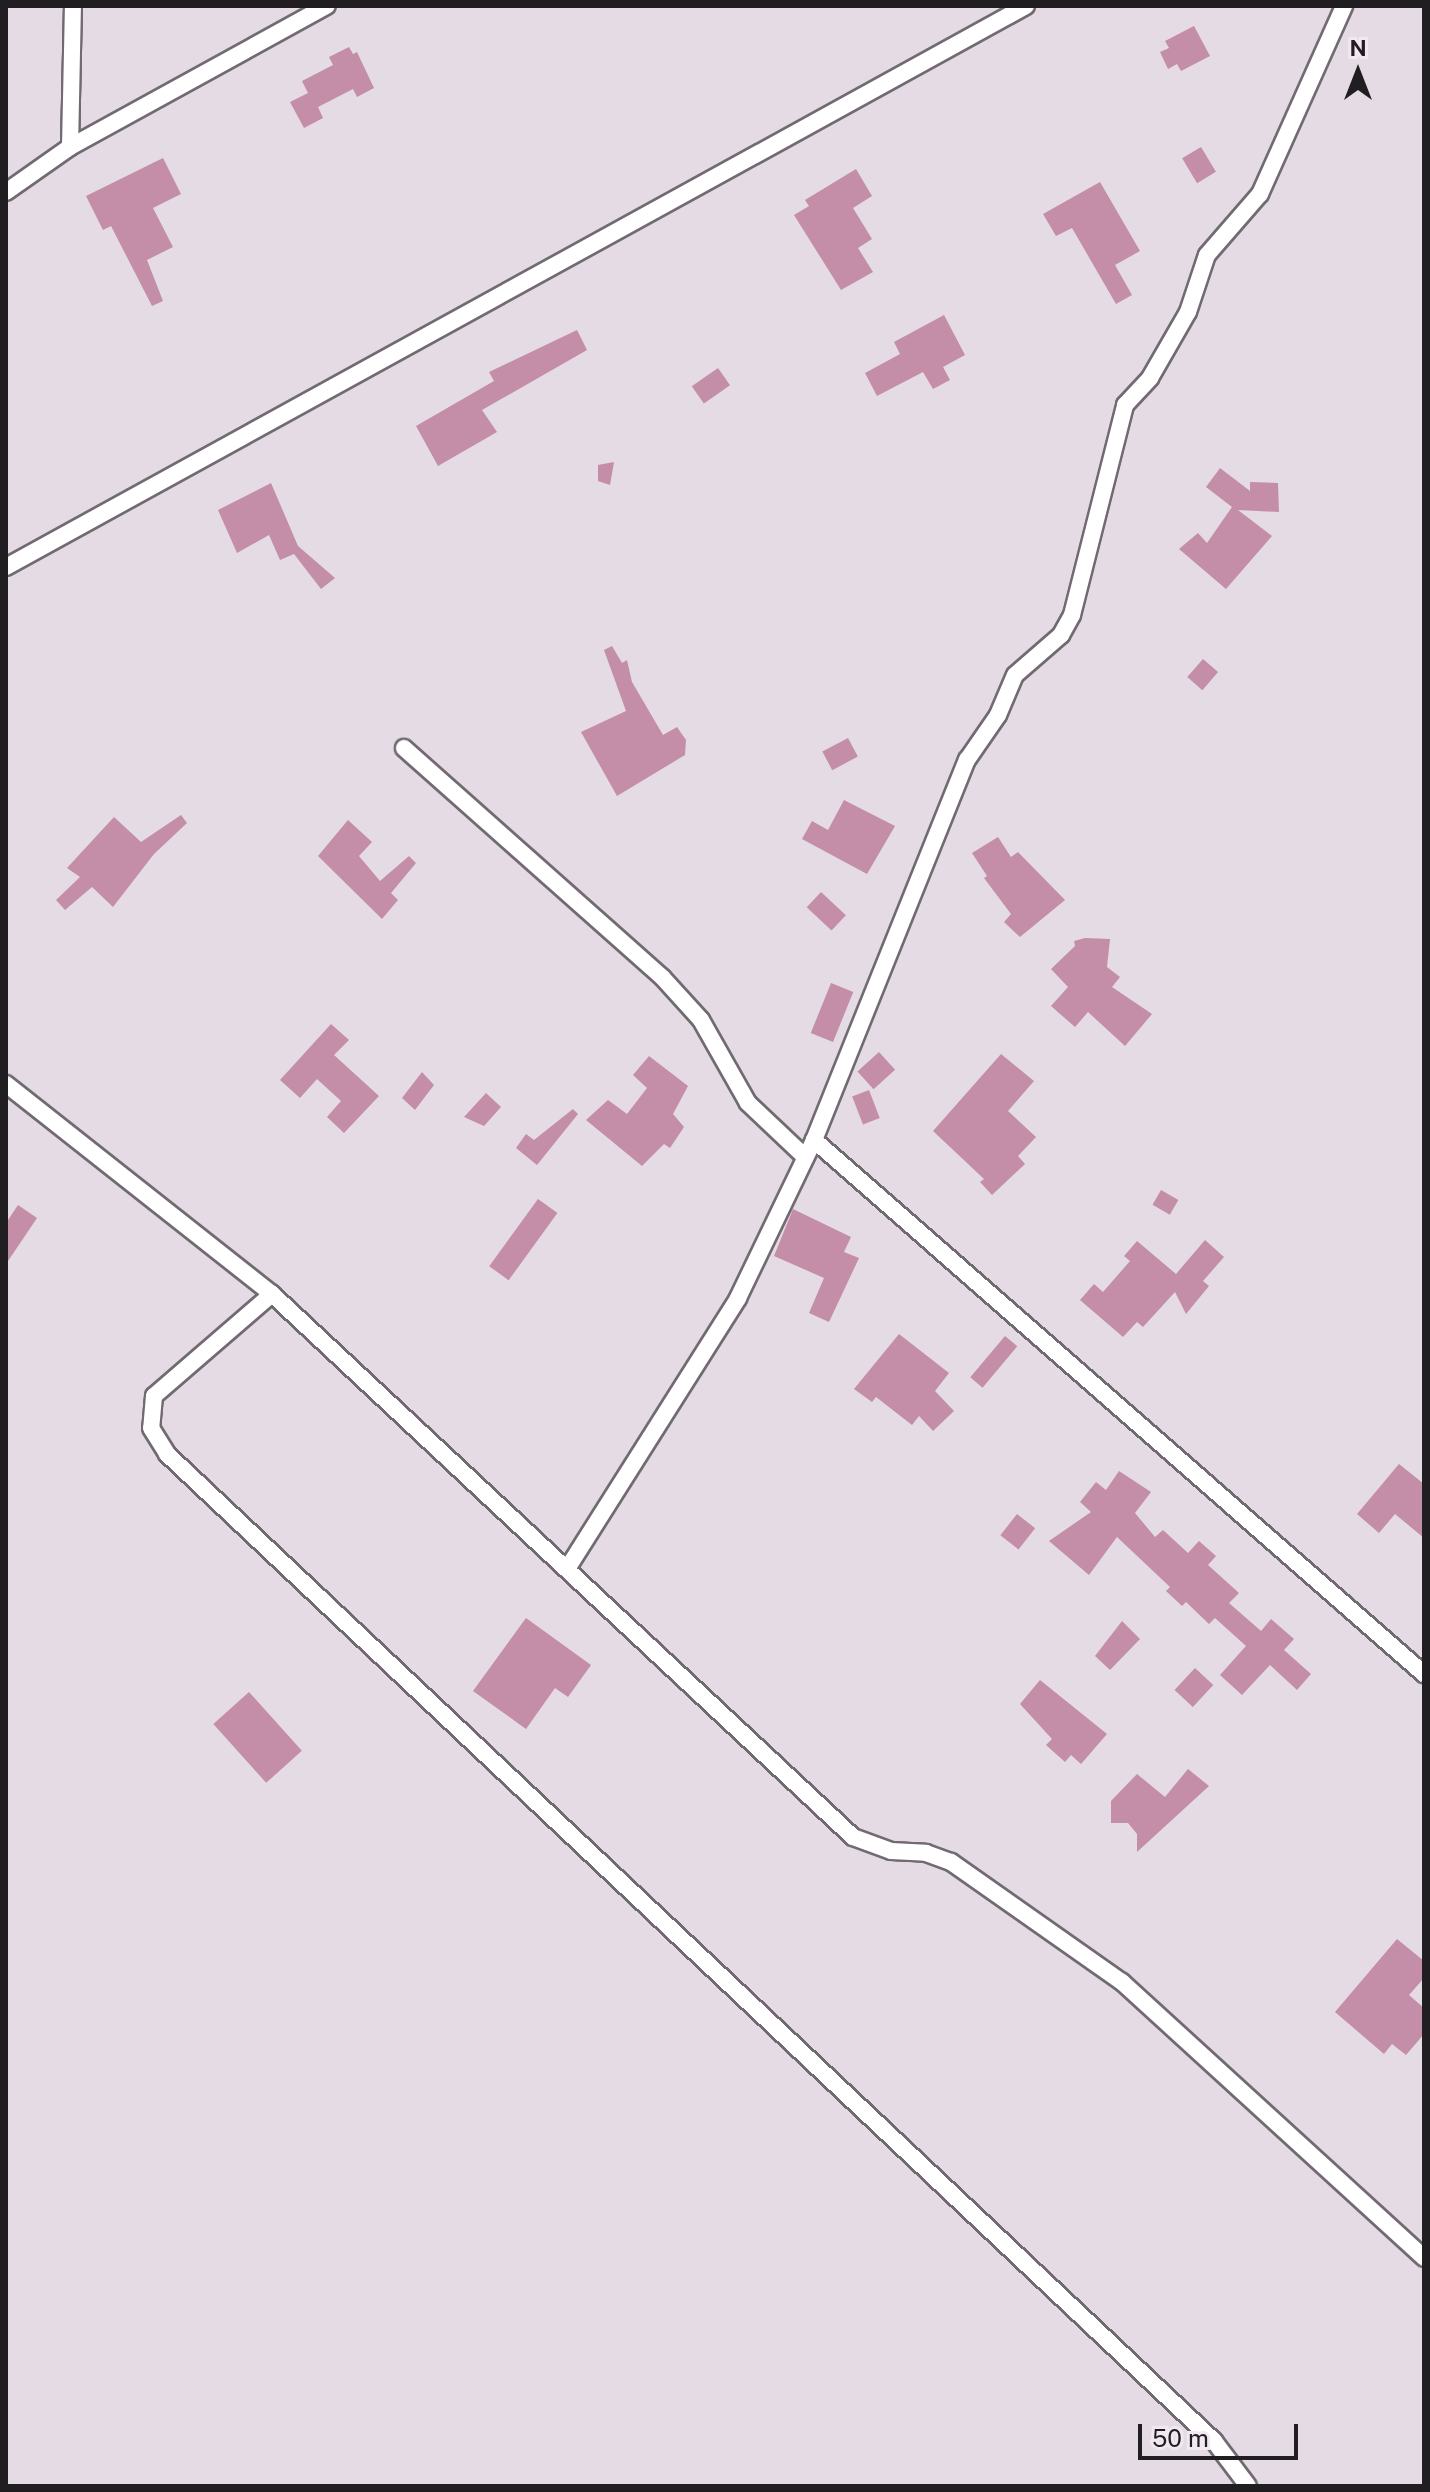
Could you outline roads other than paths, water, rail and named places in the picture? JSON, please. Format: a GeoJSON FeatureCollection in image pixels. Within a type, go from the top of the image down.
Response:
{"type":"FeatureCollection","features":[{"type":"Feature","properties":{"kind":"street"},"geometry":{"type":"LineString","coordinates":[[70,147],[73,6]]}},
{"type":"Feature","properties":{"kind":"street"},"geometry":{"type":"LineString","coordinates":[[6,192],[70,147],[327,6]]}},
{"type":"Feature","properties":{"kind":"street"},"geometry":{"type":"LineString","coordinates":[[6,567],[1026,6]]}},
{"type":"Feature","properties":{"kind":"street"},"geometry":{"type":"LineString","coordinates":[[567,1569],[738,1298],[814,1140],[967,760],[998,715],[1015,675],[1061,635],[1072,615],[1125,405],[1150,378],[1188,312],[1207,255],[1260,194],[1344,6]]}},
{"type":"Feature","properties":{"kind":"street"},"geometry":{"type":"LineString","coordinates":[[404,748],[671,986],[701,1020],[748,1103],[804,1156]]}},
{"type":"Feature","properties":{"kind":"street"},"geometry":{"type":"LineString","coordinates":[[6,1084],[272,1294],[853,1837],[891,1851],[926,1853],[951,1862],[1122,1982],[1424,2258]]}},
{"type":"Feature","properties":{"kind":"street"},"geometry":{"type":"LineString","coordinates":[[814,1140],[1424,1674]]}},
{"type":"Feature","properties":{"kind":"street"},"geometry":{"type":"LineString","coordinates":[[272,1294],[154,1396],[151,1428],[167,1454],[1214,2441],[1248,2486]]}}]}
